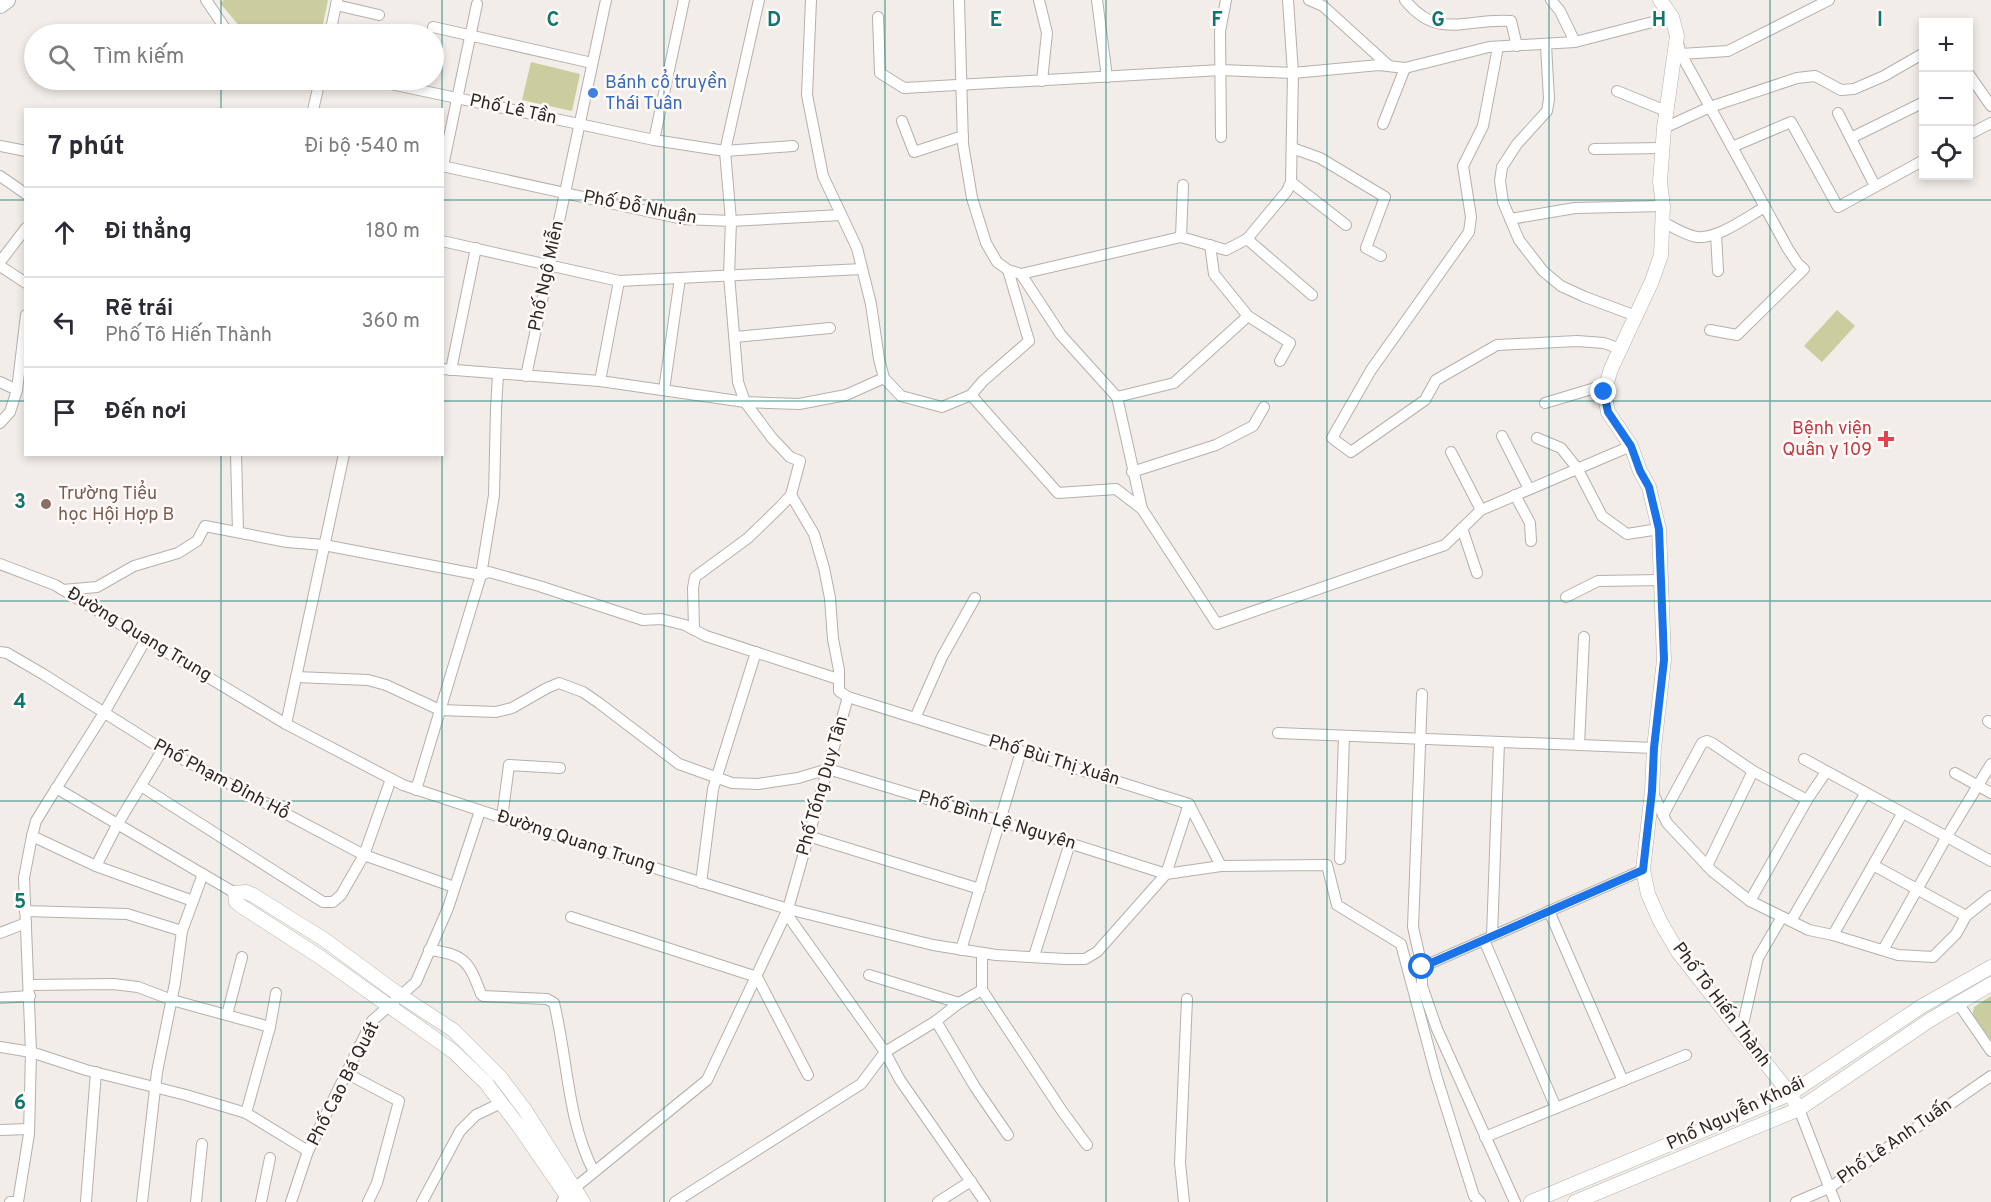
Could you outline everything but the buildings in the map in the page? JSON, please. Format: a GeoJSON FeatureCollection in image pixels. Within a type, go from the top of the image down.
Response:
{"type":"FeatureCollection","features":[{"type":"Feature","properties":{"kind":"main road"},"geometry":{"type":"LineString","coordinates":[[0,5],[7,0]]}},
{"type":"Feature","properties":{"kind":"street"},"geometry":{"type":"LineString","coordinates":[[206,0],[222,24]]}},
{"type":"Feature","properties":{"kind":"street","name":"Phố Ngô Miễn"},"geometry":{"type":"LineString","coordinates":[[526,376],[606,0]]}},
{"type":"Feature","properties":{"kind":"street"},"geometry":{"type":"LineString","coordinates":[[654,140],[684,0]]}},
{"type":"Feature","properties":{"kind":"street"},"geometry":{"type":"LineString","coordinates":[[694,630],[695,577],[748,538],[791,495],[800,461],[790,457],[772,438],[745,402],[738,382],[729,275],[731,221],[725,151],[759,0]]}},
{"type":"Feature","properties":{"kind":"street"},"geometry":{"type":"LineString","coordinates":[[811,0],[807,96],[823,176],[857,248],[871,304],[884,378],[901,396],[942,407],[971,395],[983,381],[1029,341],[1008,270]]}},
{"type":"Feature","properties":{"kind":"street"},"geometry":{"type":"LineString","coordinates":[[959,0],[963,136],[972,198],[986,243],[997,262],[1008,270],[1022,274],[1182,237],[1226,250],[1247,238],[1287,191],[1291,182],[1293,73],[1288,0]]}},
{"type":"Feature","properties":{"kind":"street"},"geometry":{"type":"LineString","coordinates":[[1039,0],[1047,33],[1042,81]]}},
{"type":"Feature","properties":{"kind":"street"},"geometry":{"type":"LineString","coordinates":[[1097,0],[1107,77]]}},
{"type":"Feature","properties":{"kind":"street"},"geometry":{"type":"LineString","coordinates":[[1221,137],[1221,21],[1226,0]]}},
{"type":"Feature","properties":{"kind":"street"},"geometry":{"type":"LineString","coordinates":[[1310,0],[1323,6],[1389,66]]}},
{"type":"Feature","properties":{"kind":"street"},"geometry":{"type":"LineString","coordinates":[[1405,0],[1414,12],[1436,24],[1511,21],[1517,46]]}},
{"type":"Feature","properties":{"kind":"street"},"geometry":{"type":"LineString","coordinates":[[1551,0],[1560,11],[1575,42]]}},
{"type":"Feature","properties":{"kind":"street"},"geometry":{"type":"LineString","coordinates":[[1660,0],[1672,17],[1681,54],[1788,249],[1804,269],[1737,335],[1710,330]]}},
{"type":"Feature","properties":{"kind":"street"},"geometry":{"type":"LineString","coordinates":[[1681,54],[1728,51],[1829,0]]}},
{"type":"Feature","properties":{"kind":"street"},"geometry":{"type":"LineString","coordinates":[[332,24],[337,2],[379,15]]}},
{"type":"Feature","properties":{"kind":"street"},"geometry":{"type":"LineString","coordinates":[[444,161],[477,4]]}},
{"type":"Feature","properties":{"kind":"street"},"geometry":{"type":"LineString","coordinates":[[878,17],[880,73],[904,88],[1221,70],[1293,73],[1379,65],[1405,68],[1489,47],[1575,42],[1672,17]]}},
{"type":"Feature","properties":{"kind":"street"},"geometry":{"type":"LineString","coordinates":[[444,29],[592,63]]}},
{"type":"Feature","properties":{"kind":"street"},"geometry":{"type":"LineString","coordinates":[[1545,403],[1605,385],[1652,281],[1661,255],[1662,148],[1677,36]]}},
{"type":"Feature","properties":{"kind":"street"},"geometry":{"type":"LineString","coordinates":[[1546,45],[1549,99],[1547,111],[1517,144],[1502,167],[1500,181],[1503,202],[1519,240],[1543,271],[1561,286],[1636,316]]}},
{"type":"Feature","properties":{"kind":"street"},"geometry":{"type":"LineString","coordinates":[[1498,47],[1483,126],[1463,166],[1471,217],[1469,232],[1371,370],[1332,438],[1351,452],[1425,400],[1436,380],[1497,345],[1577,341],[1604,344],[1620,350]]}},
{"type":"Feature","properties":{"kind":"street"},"geometry":{"type":"LineString","coordinates":[[1664,128],[1710,108],[1808,76],[1815,76],[1841,90],[1854,89],[1884,76],[1919,55]]}},
{"type":"Feature","properties":{"kind":"street"},"geometry":{"type":"LineString","coordinates":[[1383,124],[1405,68]]}},
{"type":"Feature","properties":{"kind":"street"},"geometry":{"type":"LineString","coordinates":[[1973,82],[1991,106]]}},
{"type":"Feature","properties":{"kind":"street"},"geometry":{"type":"LineString","coordinates":[[313,108],[318,90]]}},
{"type":"Feature","properties":{"kind":"street","name":"Phố Lê Tần"},"geometry":{"type":"LineString","coordinates":[[419,90],[654,140],[725,151],[793,146]]}},
{"type":"Feature","properties":{"kind":"street"},"geometry":{"type":"LineString","coordinates":[[1617,91],[1666,111]]}},
{"type":"Feature","properties":{"kind":"street"},"geometry":{"type":"LineString","coordinates":[[1851,138],[1919,104]]}},
{"type":"Feature","properties":{"kind":"street"},"geometry":{"type":"LineString","coordinates":[[1838,114],[1875,186]]}},
{"type":"Feature","properties":{"kind":"street"},"geometry":{"type":"LineString","coordinates":[[903,121],[914,152],[963,136]]}},
{"type":"Feature","properties":{"kind":"street"},"geometry":{"type":"LineString","coordinates":[[1732,147],[1791,122],[1838,207],[1919,162]]}},
{"type":"Feature","properties":{"kind":"street"},"geometry":{"type":"LineString","coordinates":[[1973,132],[1991,123]]}},
{"type":"Feature","properties":{"kind":"street"},"geometry":{"type":"LineString","coordinates":[[0,146],[24,151]]}},
{"type":"Feature","properties":{"kind":"street"},"geometry":{"type":"LineString","coordinates":[[1292,148],[1320,158],[1385,197],[1366,248],[1381,256]]}},
{"type":"Feature","properties":{"kind":"street"},"geometry":{"type":"LineString","coordinates":[[1594,149],[1662,148]]}},
{"type":"Feature","properties":{"kind":"street","name":"Phố Đỗ Nhuận"},"geometry":{"type":"LineString","coordinates":[[444,166],[684,219],[731,221],[841,215]]}},
{"type":"Feature","properties":{"kind":"street"},"geometry":{"type":"LineString","coordinates":[[0,176],[24,193]]}},
{"type":"Feature","properties":{"kind":"street"},"geometry":{"type":"LineString","coordinates":[[1291,182],[1346,225]]}},
{"type":"Feature","properties":{"kind":"street"},"geometry":{"type":"LineString","coordinates":[[1182,237],[1183,185]]}},
{"type":"Feature","properties":{"kind":"street"},"geometry":{"type":"LineString","coordinates":[[1510,219],[1575,208],[1663,206]]}},
{"type":"Feature","properties":{"kind":"street"},"geometry":{"type":"LineString","coordinates":[[1662,222],[1694,236],[1716,234],[1765,207]]}},
{"type":"Feature","properties":{"kind":"street"},"geometry":{"type":"LineString","coordinates":[[24,231],[0,264],[24,282]]}},
{"type":"Feature","properties":{"kind":"street"},"geometry":{"type":"LineString","coordinates":[[1716,234],[1718,271]]}},
{"type":"Feature","properties":{"kind":"street"},"geometry":{"type":"LineString","coordinates":[[1247,238],[1312,295]]}},
{"type":"Feature","properties":{"kind":"street"},"geometry":{"type":"LineString","coordinates":[[444,241],[619,281],[862,269]]}},
{"type":"Feature","properties":{"kind":"street"},"geometry":{"type":"LineString","coordinates":[[1210,245],[1214,274],[1248,316],[1290,343],[1280,362]]}},
{"type":"Feature","properties":{"kind":"street"},"geometry":{"type":"LineString","coordinates":[[476,248],[447,370],[600,381],[745,402],[799,404],[846,395],[884,378]]}},
{"type":"Feature","properties":{"kind":"street"},"geometry":{"type":"LineString","coordinates":[[1022,274],[1061,335],[1117,397],[1142,509],[1217,624],[1445,545],[1481,510],[1631,446]]}},
{"type":"Feature","properties":{"kind":"street"},"geometry":{"type":"LineString","coordinates":[[664,390],[680,278]]}},
{"type":"Feature","properties":{"kind":"street"},"geometry":{"type":"LineString","coordinates":[[600,381],[619,281]]}},
{"type":"Feature","properties":{"kind":"street"},"geometry":{"type":"LineString","coordinates":[[1117,397],[1174,383],[1248,316]]}},
{"type":"Feature","properties":{"kind":"street"},"geometry":{"type":"LineString","coordinates":[[735,337],[830,328]]}},
{"type":"Feature","properties":{"kind":"street"},"geometry":{"type":"LineString","coordinates":[[0,423],[10,412],[17,390],[24,332]]}},
{"type":"Feature","properties":{"kind":"street"},"geometry":{"type":"LineString","coordinates":[[416,790],[481,575],[494,495],[495,409],[498,374]]}},
{"type":"Feature","properties":{"kind":"street"},"geometry":{"type":"LineString","coordinates":[[0,382],[17,390]]}},
{"type":"Feature","properties":{"kind":"street","name":"Phố Tô Hiến Thành"},"geometry":{"type":"LineString","coordinates":[[1605,385],[1608,412],[1631,446],[1640,471],[1649,487],[1659,529],[1664,660],[1643,870],[1648,894],[1678,952],[1790,1094],[1799,1109],[1835,1202]]}},
{"type":"Feature","properties":{"kind":"street"},"geometry":{"type":"LineString","coordinates":[[971,395],[1058,493],[1137,489]]}},
{"type":"Feature","properties":{"kind":"street"},"geometry":{"type":"LineString","coordinates":[[1132,472],[1216,445],[1253,426],[1264,407]]}},
{"type":"Feature","properties":{"kind":"street"},"geometry":{"type":"LineString","coordinates":[[1502,436],[1529,489]]}},
{"type":"Feature","properties":{"kind":"street"},"geometry":{"type":"LineString","coordinates":[[1537,438],[1561,448],[1577,468],[1602,516],[1627,534],[1659,529]]}},
{"type":"Feature","properties":{"kind":"street"},"geometry":{"type":"LineString","coordinates":[[1451,452],[1481,510]]}},
{"type":"Feature","properties":{"kind":"street"},"geometry":{"type":"LineString","coordinates":[[236,456],[238,532]]}},
{"type":"Feature","properties":{"kind":"street"},"geometry":{"type":"LineString","coordinates":[[286,724],[344,456]]}},
{"type":"Feature","properties":{"kind":"street"},"geometry":{"type":"LineString","coordinates":[[1116,489],[1142,509]]}},
{"type":"Feature","properties":{"kind":"street","name":"Phố Tống Duy Tân"},"geometry":{"type":"LineString","coordinates":[[568,1197],[594,1172],[707,1080],[787,911],[848,697],[839,691],[839,670],[832,639],[830,598],[824,568],[814,534],[791,495]]}},
{"type":"Feature","properties":{"kind":"street"},"geometry":{"type":"LineString","coordinates":[[1515,495],[1530,523],[1531,541]]}},
{"type":"Feature","properties":{"kind":"street"},"geometry":{"type":"LineString","coordinates":[[63,590],[97,587],[134,566],[178,553],[197,541],[205,526],[287,542],[324,545],[481,575],[489,572],[643,620],[661,619],[685,625],[706,636],[838,679]]}},
{"type":"Feature","properties":{"kind":"street"},"geometry":{"type":"LineString","coordinates":[[1462,528],[1478,573]]}},
{"type":"Feature","properties":{"kind":"street","name":"Đường Quang Trung"},"geometry":{"type":"LineString","coordinates":[[0,564],[55,585],[286,724],[391,779],[416,790],[787,911],[961,950],[1085,959],[1097,952],[1166,874]]}},
{"type":"Feature","properties":{"kind":"street"},"geometry":{"type":"LineString","coordinates":[[1566,597],[1598,581],[1662,580]]}},
{"type":"Feature","properties":{"kind":"street"},"geometry":{"type":"LineString","coordinates":[[915,718],[942,657],[975,598]]}},
{"type":"Feature","properties":{"kind":"street"},"geometry":{"type":"LineString","coordinates":[[1579,745],[1584,637]]}},
{"type":"Feature","properties":{"kind":"street"},"geometry":{"type":"LineString","coordinates":[[10,1202],[19,1202],[29,1129],[32,1052],[24,878],[32,836],[36,822],[104,713],[146,639]]}},
{"type":"Feature","properties":{"kind":"street","name":"Phố Phạm Đỉnh Hổ"},"geometry":{"type":"LineString","coordinates":[[0,652],[7,653],[43,674],[163,749],[364,855],[454,887]]}},
{"type":"Feature","properties":{"kind":"street"},"geometry":{"type":"LineString","coordinates":[[701,882],[713,789],[756,652]]}},
{"type":"Feature","properties":{"kind":"street"},"geometry":{"type":"LineString","coordinates":[[296,677],[368,680],[387,685],[440,710],[496,712],[512,708],[560,682],[583,692],[599,703],[679,764],[717,779],[732,783],[758,784],[798,778],[828,769]]}},
{"type":"Feature","properties":{"kind":"street"},"geometry":{"type":"LineString","coordinates":[[1422,694],[1413,927],[1422,967],[1422,986],[1437,1029],[1515,1202]]}},
{"type":"Feature","properties":{"kind":"street","name":"Phố Bùi Thị Xuân"},"geometry":{"type":"LineString","coordinates":[[848,697],[1189,804]]}},
{"type":"Feature","properties":{"kind":"street"},"geometry":{"type":"LineString","coordinates":[[1278,733],[1654,748]]}},
{"type":"Feature","properties":{"kind":"street"},"geometry":{"type":"LineString","coordinates":[[1340,859],[1344,736]]}},
{"type":"Feature","properties":{"kind":"street"},"geometry":{"type":"LineString","coordinates":[[1663,815],[1702,743],[1707,741],[1753,771],[1808,800]]}},
{"type":"Feature","properties":{"kind":"street"},"geometry":{"type":"LineString","coordinates":[[1498,742],[1488,938],[1556,1108]]}},
{"type":"Feature","properties":{"kind":"street"},"geometry":{"type":"LineString","coordinates":[[96,866],[117,825],[163,749]]}},
{"type":"Feature","properties":{"kind":"street"},"geometry":{"type":"LineString","coordinates":[[961,950],[1021,751]]}},
{"type":"Feature","properties":{"kind":"street"},"geometry":{"type":"LineString","coordinates":[[1804,759],[1991,861]]}},
{"type":"Feature","properties":{"kind":"street"},"geometry":{"type":"LineString","coordinates":[[1883,950],[1991,764]]}},
{"type":"Feature","properties":{"kind":"street"},"geometry":{"type":"LineString","coordinates":[[502,818],[509,765],[560,768]]}},
{"type":"Feature","properties":{"kind":"street","name":"Phố Bình Lệ Nguyên"},"geometry":{"type":"LineString","coordinates":[[828,769],[1166,874]]}},
{"type":"Feature","properties":{"kind":"street"},"geometry":{"type":"LineString","coordinates":[[1707,866],[1753,771]]}},
{"type":"Feature","properties":{"kind":"street"},"geometry":{"type":"LineString","coordinates":[[1750,901],[1826,772]]}},
{"type":"Feature","properties":{"kind":"street"},"geometry":{"type":"LineString","coordinates":[[1955,773],[1991,793]]}},
{"type":"Feature","properties":{"kind":"street"},"geometry":{"type":"LineString","coordinates":[[141,786],[323,902],[333,902],[337,900],[364,855],[391,779]]}},
{"type":"Feature","properties":{"kind":"street"},"geometry":{"type":"LineString","coordinates":[[56,788],[235,893],[246,892],[253,895],[325,940],[401,996],[453,1030],[500,1077],[525,1110],[568,1197]]}},
{"type":"Feature","properties":{"kind":"street"},"geometry":{"type":"LineString","coordinates":[[1652,791],[1667,823],[1707,866],[1750,901],[1809,930],[1898,955],[1933,957],[1956,934],[1966,916],[1991,896]]}},
{"type":"Feature","properties":{"kind":"street"},"geometry":{"type":"LineString","coordinates":[[1741,1033],[1758,958],[1786,919],[1865,794]]}},
{"type":"Feature","properties":{"kind":"street"},"geometry":{"type":"LineString","coordinates":[[1189,804],[1221,866]]}},
{"type":"Feature","properties":{"kind":"street"},"geometry":{"type":"LineString","coordinates":[[1189,804],[1166,874],[1221,866],[1328,865],[1337,904],[1401,944],[1436,1076],[1474,1196],[1480,1202]]}},
{"type":"Feature","properties":{"kind":"street","name":"Phố Cao Bá Quát"},"geometry":{"type":"LineString","coordinates":[[291,1202],[308,1151],[372,1022],[416,982],[448,908],[480,811]]}},
{"type":"Feature","properties":{"kind":"street"},"geometry":{"type":"LineString","coordinates":[[1833,935],[1902,814]]}},
{"type":"Feature","properties":{"kind":"street"},"geometry":{"type":"LineString","coordinates":[[32,836],[96,866],[193,901]]}},
{"type":"Feature","properties":{"kind":"street"},"geometry":{"type":"LineString","coordinates":[[808,837],[980,889]]}},
{"type":"Feature","properties":{"kind":"street"},"geometry":{"type":"LineString","coordinates":[[1034,956],[1070,843]]}},
{"type":"Feature","properties":{"kind":"street"},"geometry":{"type":"LineString","coordinates":[[1873,865],[1966,916]]}},
{"type":"Feature","properties":{"kind":"street"},"geometry":{"type":"LineString","coordinates":[[1422,967],[1643,870]]}},
{"type":"Feature","properties":{"kind":"street"},"geometry":{"type":"LineString","coordinates":[[142,1202],[155,1086],[172,1000],[182,931],[203,874]]}},
{"type":"Feature","properties":{"kind":"street"},"geometry":{"type":"LineString","coordinates":[[235,893],[236,902],[241,906],[320,957],[454,1052],[486,1083],[568,1197],[583,1202]]}},
{"type":"Feature","properties":{"kind":"street"},"geometry":{"type":"LineString","coordinates":[[25,911],[127,914],[182,931]]}},
{"type":"Feature","properties":{"kind":"street"},"geometry":{"type":"LineString","coordinates":[[787,911],[985,1202]]}},
{"type":"Feature","properties":{"kind":"street"},"geometry":{"type":"LineString","coordinates":[[1549,911],[1623,1081]]}},
{"type":"Feature","properties":{"kind":"street"},"geometry":{"type":"LineString","coordinates":[[571,917],[757,977],[808,1076]]}},
{"type":"Feature","properties":{"kind":"street"},"geometry":{"type":"LineString","coordinates":[[0,933],[26,923]]}},
{"type":"Feature","properties":{"kind":"street"},"geometry":{"type":"LineString","coordinates":[[429,950],[447,952],[463,959],[471,970],[483,996],[547,999],[554,1003],[576,1129],[594,1172]]}},
{"type":"Feature","properties":{"kind":"street"},"geometry":{"type":"LineString","coordinates":[[982,953],[982,990],[1062,1111],[1087,1144]]}},
{"type":"Feature","properties":{"kind":"street"},"geometry":{"type":"LineString","coordinates":[[227,1015],[242,957]]}},
{"type":"Feature","properties":{"kind":"street","name":"Phố Nguyễn Khoái"},"geometry":{"type":"LineString","coordinates":[[1532,1202],[1790,1094],[1932,1000],[1991,967]]}},
{"type":"Feature","properties":{"kind":"street"},"geometry":{"type":"LineString","coordinates":[[869,975],[959,1003]]}},
{"type":"Feature","properties":{"kind":"street"},"geometry":{"type":"LineString","coordinates":[[0,998],[29,990],[113,984],[138,987],[172,1000],[270,1027]]}},
{"type":"Feature","properties":{"kind":"street","name":"Phố Nguyễn Khoái"},"geometry":{"type":"LineString","coordinates":[[1575,1202],[1799,1109],[1958,1003],[1991,984]]}},
{"type":"Feature","properties":{"kind":"street"},"geometry":{"type":"LineString","coordinates":[[675,1202],[861,1084],[885,1052],[982,990]]}},
{"type":"Feature","properties":{"kind":"street"},"geometry":{"type":"LineString","coordinates":[[246,1113],[270,1027],[276,993]]}},
{"type":"Feature","properties":{"kind":"street"},"geometry":{"type":"LineString","coordinates":[[1184,1202],[1180,1163],[1187,999]]}},
{"type":"Feature","properties":{"kind":"street"},"geometry":{"type":"LineString","coordinates":[[1958,1003],[1991,1051]]}},
{"type":"Feature","properties":{"kind":"street"},"geometry":{"type":"LineString","coordinates":[[936,1021],[975,1087],[1008,1135]]}},
{"type":"Feature","properties":{"kind":"street"},"geometry":{"type":"LineString","coordinates":[[0,1047],[32,1052],[246,1113],[308,1151]]}},
{"type":"Feature","properties":{"kind":"street"},"geometry":{"type":"LineString","coordinates":[[1485,1137],[1686,1056]]}},
{"type":"Feature","properties":{"kind":"street"},"geometry":{"type":"LineString","coordinates":[[86,1202],[96,1072]]}},
{"type":"Feature","properties":{"kind":"street"},"geometry":{"type":"LineString","coordinates":[[346,1073],[399,1101],[377,1183],[368,1202]]}},
{"type":"Feature","properties":{"kind":"street","name":"Phố Lê Anh Tuấn"},"geometry":{"type":"LineString","coordinates":[[1796,1202],[1829,1188],[1991,1076]]}},
{"type":"Feature","properties":{"kind":"street"},"geometry":{"type":"LineString","coordinates":[[422,1202],[460,1131],[476,1115],[501,1103]]}},
{"type":"Feature","properties":{"kind":"street"},"geometry":{"type":"LineString","coordinates":[[0,1130],[29,1129]]}},
{"type":"Feature","properties":{"kind":"street"},"geometry":{"type":"LineString","coordinates":[[196,1202],[202,1144]]}},
{"type":"Feature","properties":{"kind":"street"},"geometry":{"type":"LineString","coordinates":[[261,1202],[270,1158]]}},
{"type":"Feature","properties":{"kind":"street"},"geometry":{"type":"LineString","coordinates":[[938,1202],[971,1181]]}},
{"type":"Feature","properties":{"kind":"green space"},"geometry":{"type":"Polygon","coordinates":[[[224,0],[328,0],[323,24],[238,24],[220,3],[224,0]]]}},
{"type":"Feature","properties":{"kind":"green space"},"geometry":{"type":"Polygon","coordinates":[[[531,62],[580,74],[572,111],[522,100],[531,62]]]}},
{"type":"Feature","properties":{"kind":"green space"},"geometry":{"type":"Polygon","coordinates":[[[1837,310],[1855,326],[1822,362],[1804,346],[1837,310]]]}},
{"type":"Feature","properties":{"kind":"green space"},"geometry":{"type":"Polygon","coordinates":[[[1991,996],[1991,1044],[1972,1017],[1974,1007],[1991,996]]]}},
{"type":"Feature","properties":{"kind":"place","name":"Bánh cổ truyền Thái Tuân"},"geometry":{"type":"Point","coordinates":[593,93]}},
{"type":"Feature","properties":{"kind":"place","name":"Bệnh viện Quân y 109"},"geometry":{"type":"Point","coordinates":[1886,439]}},
{"type":"Feature","properties":{"kind":"place","name":"Trường Tiểu học Hội Hợp B"},"geometry":{"type":"Point","coordinates":[46,504]}},
{"type":"Feature","properties":{"kind":"route"},"geometry":{"type":"LineString","coordinates":[[1422,967],[1643,870],[1664,660],[1659,529],[1649,487],[1640,471],[1631,446],[1608,412],[1604,392]]}}]}
